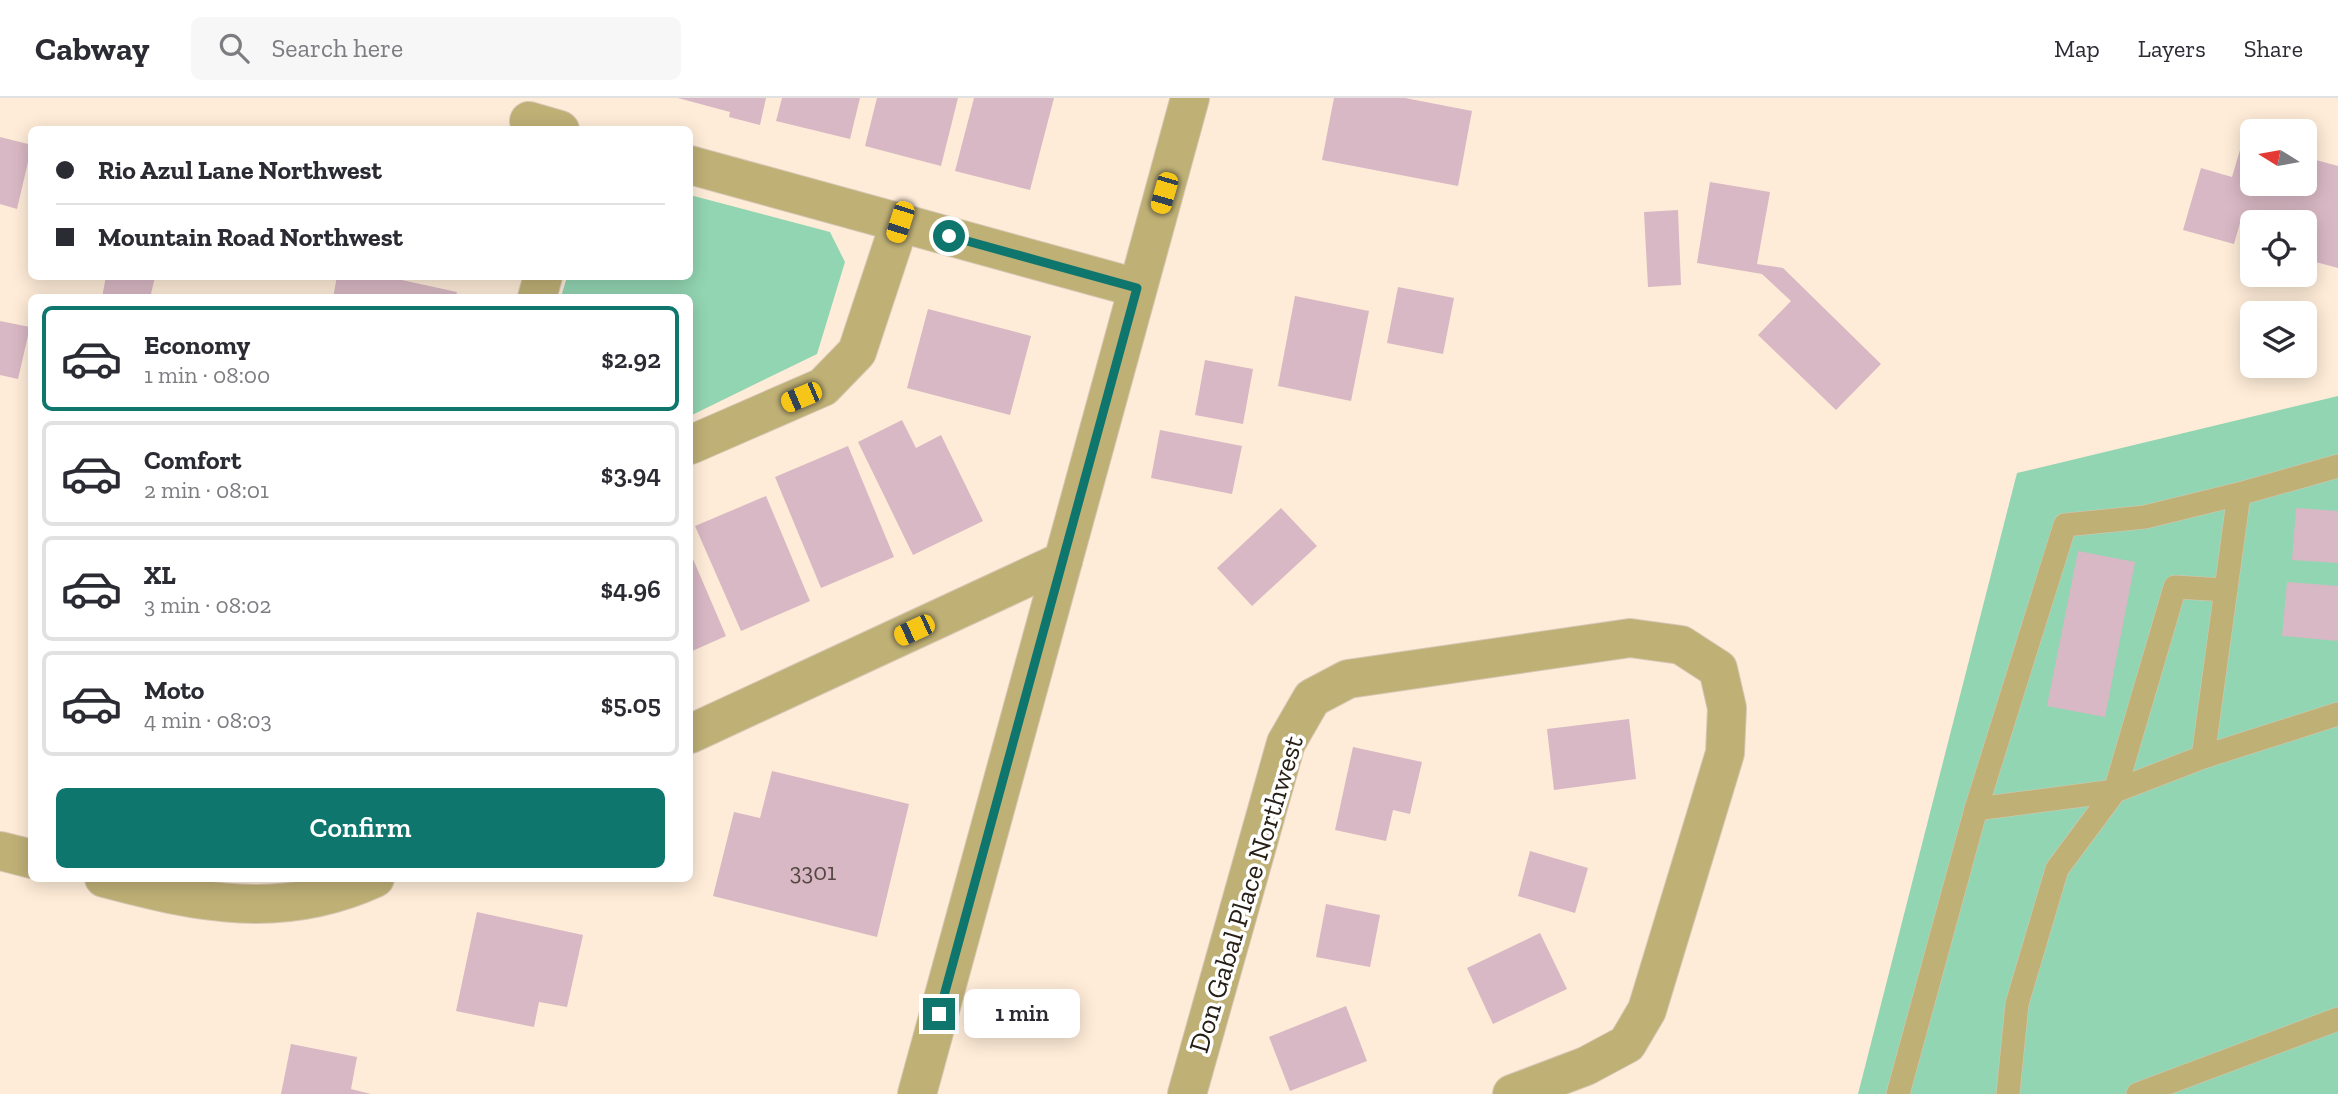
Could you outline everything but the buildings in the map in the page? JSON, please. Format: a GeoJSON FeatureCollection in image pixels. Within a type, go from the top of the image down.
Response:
{"type":"FeatureCollection","features":[{"type":"Feature","properties":{"kind":"street"},"geometry":{"type":"LineString","coordinates":[[917,1094],[1190,98]]}},
{"type":"Feature","properties":{"kind":"street"},"geometry":{"type":"LineString","coordinates":[[693,166],[1137,288]]}},
{"type":"Feature","properties":{"kind":"street"},"geometry":{"type":"LineString","coordinates":[[693,444],[823,387],[857,352],[900,222]]}},
{"type":"Feature","properties":{"kind":"street"},"geometry":{"type":"LineString","coordinates":[[693,732],[1063,561]]}},
{"type":"Feature","properties":{"kind":"street","name":"Don Gabal Place Northwest"},"geometry":{"type":"LineString","coordinates":[[1187,1094],[1286,743],[1312,698],[1348,679],[1630,638],[1681,645],[1718,669],[1727,708],[1725,753],[1647,1010],[1626,1044],[1586,1066],[1512,1094]]}},
{"type":"Feature","properties":{"kind":"street"},"geometry":{"type":"LineString","coordinates":[[0,851],[28,858]]}},
{"type":"Feature","properties":{"kind":"street"},"geometry":{"type":"LineString","coordinates":[[119,882],[174,897],[241,906],[298,902],[367,882]]}},
{"type":"Feature","properties":{"kind":"lane"},"geometry":{"type":"LineString","coordinates":[[1898,1094],[1976,809],[2065,525],[2145,517],[2338,466]]}},
{"type":"Feature","properties":{"kind":"lane"},"geometry":{"type":"LineString","coordinates":[[2203,757],[2239,494]]}},
{"type":"Feature","properties":{"kind":"lane"},"geometry":{"type":"LineString","coordinates":[[2008,1094],[2017,1004],[2057,869],[2115,791],[2175,587],[2226,590]]}},
{"type":"Feature","properties":{"kind":"lane"},"geometry":{"type":"LineString","coordinates":[[1976,809],[2115,791],[2203,757],[2338,714]]}},
{"type":"Feature","properties":{"kind":"lane"},"geometry":{"type":"LineString","coordinates":[[2138,1094],[2338,1019]]}},
{"type":"Feature","properties":{"kind":"green space"},"geometry":{"type":"Polygon","coordinates":[[[693,196],[830,232],[845,262],[817,354],[693,415],[693,294],[562,294],[566,280],[693,280],[693,196]]]}},
{"type":"Feature","properties":{"kind":"green space"},"geometry":{"type":"Polygon","coordinates":[[[2338,396],[2338,1094],[1858,1094],[2017,473],[2338,396]]]}},
{"type":"Feature","properties":{"kind":"route"},"geometry":{"type":"LineString","coordinates":[[939,1014],[1137,288],[949,236]]}}]}
